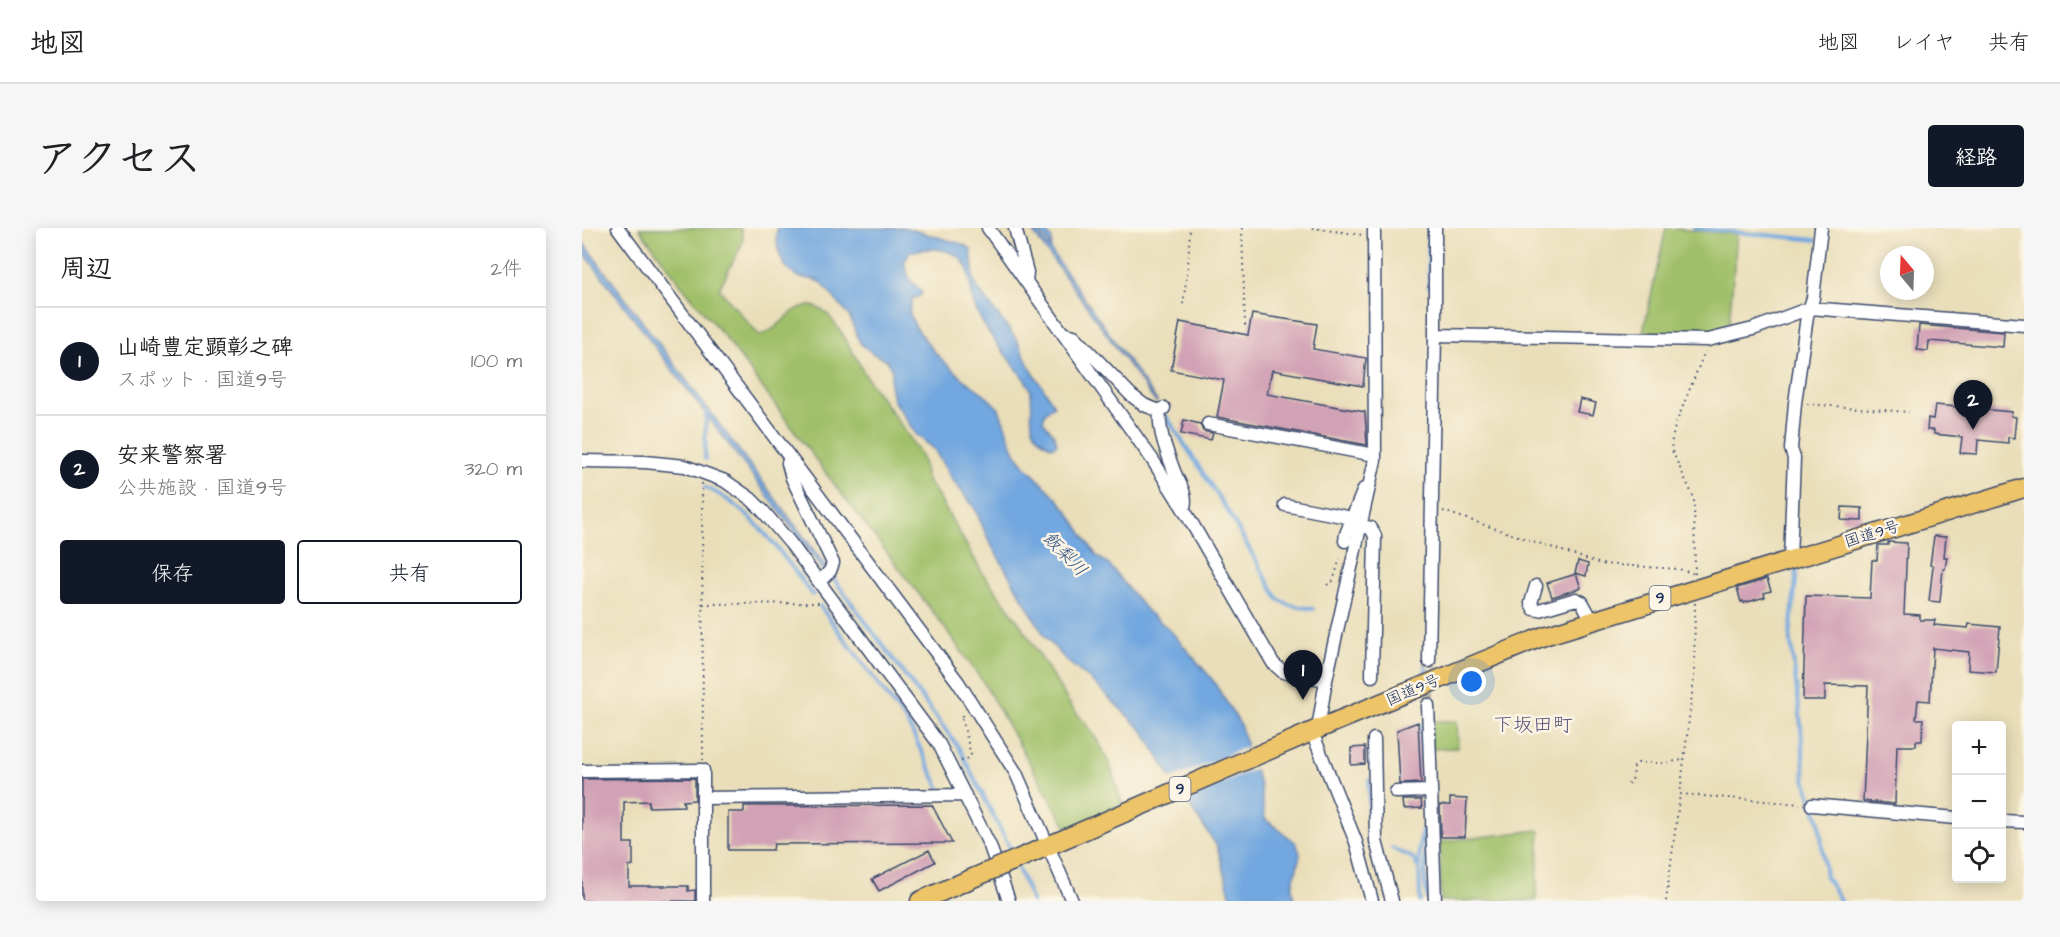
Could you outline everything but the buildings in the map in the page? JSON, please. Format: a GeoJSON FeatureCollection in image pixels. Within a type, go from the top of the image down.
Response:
{"type":"FeatureCollection","features":[{"type":"Feature","properties":{"kind":"highway","name":"国道9号"},"geometry":{"type":"LineString","coordinates":[[920,901],[1506,650],[1695,581],[1790,560],[2024,488]]}},
{"type":"Feature","properties":{"kind":"street"},"geometry":{"type":"LineString","coordinates":[[618,228],[958,682],[1016,773],[1045,847],[1072,901]]}},
{"type":"Feature","properties":{"kind":"street"},"geometry":{"type":"LineString","coordinates":[[988,228],[1152,459],[1183,508],[1272,663],[1283,672],[1326,680]]}},
{"type":"Feature","properties":{"kind":"street"},"geometry":{"type":"LineString","coordinates":[[1016,228],[1028,272],[1026,282]]}},
{"type":"Feature","properties":{"kind":"street"},"geometry":{"type":"LineString","coordinates":[[1429,661],[1435,228]]}},
{"type":"Feature","properties":{"kind":"street"},"geometry":{"type":"LineString","coordinates":[[1790,560],[1794,458],[1791,449],[1795,403],[1807,316],[1813,298],[1821,228]]}},
{"type":"Feature","properties":{"kind":"street"},"geometry":{"type":"LineString","coordinates":[[1372,901],[1356,842],[1312,732],[1326,680],[1357,522],[1375,455],[1374,232]]}},
{"type":"Feature","properties":{"kind":"street"},"geometry":{"type":"LineString","coordinates":[[1435,335],[1708,340],[1753,329],[1810,308],[2024,325]]}},
{"type":"Feature","properties":{"kind":"street"},"geometry":{"type":"LineString","coordinates":[[1064,334],[1069,333],[1074,336],[1138,401],[1163,409],[1162,433],[1185,496],[1183,508]]}},
{"type":"Feature","properties":{"kind":"street"},"geometry":{"type":"LineString","coordinates":[[1208,424],[1375,455]]}},
{"type":"Feature","properties":{"kind":"street"},"geometry":{"type":"LineString","coordinates":[[790,458],[788,463],[792,478],[833,563],[830,571],[819,582]]}},
{"type":"Feature","properties":{"kind":"street"},"geometry":{"type":"LineString","coordinates":[[582,461],[665,463],[700,470],[725,481],[751,499],[763,511],[819,582],[939,744],[990,846],[1009,901]]}},
{"type":"Feature","properties":{"kind":"street"},"geometry":{"type":"LineString","coordinates":[[1286,504],[1357,522],[1371,528],[1375,536],[1372,676]]}},
{"type":"Feature","properties":{"kind":"street"},"geometry":{"type":"LineString","coordinates":[[1346,541],[1346,534],[1357,522]]}},
{"type":"Feature","properties":{"kind":"street"},"geometry":{"type":"LineString","coordinates":[[1536,586],[1531,603],[1534,609],[1539,610],[1576,599],[1582,602],[1592,620]]}},
{"type":"Feature","properties":{"kind":"street"},"geometry":{"type":"LineString","coordinates":[[1428,705],[1426,791],[1435,901]]}},
{"type":"Feature","properties":{"kind":"street"},"geometry":{"type":"LineString","coordinates":[[1374,739],[1376,841],[1392,901]]}},
{"type":"Feature","properties":{"kind":"street"},"geometry":{"type":"LineString","coordinates":[[582,771],[703,770],[703,901]]}},
{"type":"Feature","properties":{"kind":"street"},"geometry":{"type":"LineString","coordinates":[[1396,792],[1426,791]]}},
{"type":"Feature","properties":{"kind":"street"},"geometry":{"type":"LineString","coordinates":[[704,798],[965,795]]}},
{"type":"Feature","properties":{"kind":"street"},"geometry":{"type":"LineString","coordinates":[[1814,805],[1952,818]]}},
{"type":"Feature","properties":{"kind":"street"},"geometry":{"type":"LineString","coordinates":[[2006,821],[2024,822]]}},
{"type":"Feature","properties":{"kind":"path"},"geometry":{"type":"LineString","coordinates":[[1183,304],[1190,228]]}},
{"type":"Feature","properties":{"kind":"path"},"geometry":{"type":"LineString","coordinates":[[1242,228],[1245,326]]}},
{"type":"Feature","properties":{"kind":"path"},"geometry":{"type":"LineString","coordinates":[[1312,228],[1374,232]]}},
{"type":"Feature","properties":{"kind":"path"},"geometry":{"type":"LineString","coordinates":[[1666,901],[1694,677],[1694,498],[1671,444],[1675,426],[1708,340]]}},
{"type":"Feature","properties":{"kind":"path"},"geometry":{"type":"LineString","coordinates":[[1795,403],[1909,412]]}},
{"type":"Feature","properties":{"kind":"path"},"geometry":{"type":"LineString","coordinates":[[702,488],[703,770]]}},
{"type":"Feature","properties":{"kind":"path"},"geometry":{"type":"LineString","coordinates":[[1432,508],[1600,564],[1679,569],[1695,581]]}},
{"type":"Feature","properties":{"kind":"path"},"geometry":{"type":"LineString","coordinates":[[1327,585],[1333,581],[1346,541]]}},
{"type":"Feature","properties":{"kind":"path"},"geometry":{"type":"LineString","coordinates":[[703,604],[818,603],[831,599]]}},
{"type":"Feature","properties":{"kind":"path"},"geometry":{"type":"LineString","coordinates":[[960,762],[969,758],[970,755],[961,715],[972,726]]}},
{"type":"Feature","properties":{"kind":"path"},"geometry":{"type":"LineString","coordinates":[[1628,784],[1633,778],[1634,767],[1638,763],[1684,760]]}},
{"type":"Feature","properties":{"kind":"path"},"geometry":{"type":"LineString","coordinates":[[1680,794],[1814,805]]}},
{"type":"Feature","properties":{"kind":"green space"},"geometry":{"type":"Polygon","coordinates":[[[639,228],[741,228],[743,239],[741,246],[719,289],[759,335],[772,330],[794,311],[806,306],[820,309],[834,322],[871,384],[916,447],[923,460],[928,482],[982,572],[1023,628],[1071,706],[1101,746],[1110,765],[1124,810],[1070,833],[983,682],[942,624],[821,467],[725,337],[682,286],[639,228]]]}},
{"type":"Feature","properties":{"kind":"green space"},"geometry":{"type":"Polygon","coordinates":[[[1666,228],[1737,234],[1729,325],[1723,330],[1690,335],[1643,332],[1666,228]]]}},
{"type":"Feature","properties":{"kind":"green space"},"geometry":{"type":"Polygon","coordinates":[[[1431,721],[1457,721],[1458,748],[1431,749],[1431,721]]]}},
{"type":"Feature","properties":{"kind":"green space"},"geometry":{"type":"Polygon","coordinates":[[[1538,830],[1540,832],[1536,901],[1441,901],[1440,842],[1538,830]]]}},
{"type":"Feature","properties":{"kind":"water","name":"飯梨川"},"geometry":{"type":"Polygon","coordinates":[[[777,228],[906,228],[962,244],[971,249],[974,280],[978,289],[1017,340],[1029,366],[1054,405],[1045,413],[1043,421],[1055,436],[1057,444],[1052,447],[1036,435],[1032,422],[1030,388],[985,327],[972,299],[965,264],[957,256],[944,250],[923,249],[910,252],[904,262],[909,278],[922,293],[912,299],[909,312],[915,326],[935,353],[999,409],[1015,453],[1026,467],[1067,510],[1096,555],[1108,564],[1147,611],[1169,629],[1212,679],[1240,724],[1250,757],[1177,788],[1144,732],[1093,682],[1067,661],[1046,638],[990,543],[974,507],[951,478],[934,449],[916,434],[893,400],[890,384],[892,370],[887,360],[874,354],[860,343],[849,316],[821,282],[797,276],[786,268],[778,249],[777,228]]]}},
{"type":"Feature","properties":{"kind":"water"},"geometry":{"type":"Polygon","coordinates":[[[1030,228],[1034,228],[1049,248],[1050,245],[1037,228],[1044,228],[1052,240],[1051,251],[1157,401],[1156,403],[1030,228]]]}},
{"type":"Feature","properties":{"kind":"water"},"geometry":{"type":"Polygon","coordinates":[[[582,241],[828,569],[825,572],[582,250],[582,241]]]}},
{"type":"Feature","properties":{"kind":"water"},"geometry":{"type":"Polygon","coordinates":[[[1251,760],[1260,785],[1265,819],[1295,842],[1299,850],[1300,856],[1292,887],[1294,901],[1232,901],[1217,846],[1179,790],[1251,760]]]}},
{"type":"Feature","properties":{"kind":"pier"},"geometry":{"type":"Polygon","coordinates":[[[1250,745],[1257,768],[1182,801],[1169,780],[1250,745]]]}},
{"type":"Feature","properties":{"kind":"waterway"},"geometry":{"type":"LineString","coordinates":[[1428,228],[1429,287]]}},
{"type":"Feature","properties":{"kind":"waterway"},"geometry":{"type":"LineString","coordinates":[[1694,228],[1816,240]]}},
{"type":"Feature","properties":{"kind":"waterway"},"geometry":{"type":"LineString","coordinates":[[705,459],[706,412]]}},
{"type":"Feature","properties":{"kind":"waterway"},"geometry":{"type":"LineString","coordinates":[[1166,416],[1227,510],[1278,599],[1290,605],[1313,609]]}},
{"type":"Feature","properties":{"kind":"waterway"},"geometry":{"type":"LineString","coordinates":[[705,487],[738,507],[752,520],[778,549],[813,595]]}},
{"type":"Feature","properties":{"kind":"waterway"},"geometry":{"type":"LineString","coordinates":[[1797,570],[1790,635],[1805,780],[1819,820],[1826,877],[1841,901]]}},
{"type":"Feature","properties":{"kind":"waterway"},"geometry":{"type":"LineString","coordinates":[[830,574],[959,748],[1014,856]]}},
{"type":"Feature","properties":{"kind":"waterway"},"geometry":{"type":"LineString","coordinates":[[820,606],[908,724],[940,789]]}},
{"type":"Feature","properties":{"kind":"waterway"},"geometry":{"type":"LineString","coordinates":[[1425,680],[1426,661]]}},
{"type":"Feature","properties":{"kind":"waterway"},"geometry":{"type":"LineString","coordinates":[[1423,725],[1421,731],[1423,772]]}},
{"type":"Feature","properties":{"kind":"waterway"},"geometry":{"type":"LineString","coordinates":[[1424,769],[1425,788]]}},
{"type":"Feature","properties":{"kind":"waterway"},"geometry":{"type":"LineString","coordinates":[[1369,780],[1369,828]]}},
{"type":"Feature","properties":{"kind":"waterway"},"geometry":{"type":"LineString","coordinates":[[1426,799],[1425,880],[1428,901]]}},
{"type":"Feature","properties":{"kind":"waterway"},"geometry":{"type":"LineString","coordinates":[[1420,901],[1419,850],[1423,827]]}},
{"type":"Feature","properties":{"kind":"waterway"},"geometry":{"type":"LineString","coordinates":[[1392,848],[1413,858],[1419,869]]}},
{"type":"Feature","properties":{"kind":"waterway"},"geometry":{"type":"LineString","coordinates":[[1017,866],[1032,901]]}},
{"type":"Feature","properties":{"kind":"tunnel"},"geometry":{"type":"LineString","coordinates":[[1428,705],[1429,661]]}},
{"type":"Feature","properties":{"kind":"place","name":"安来警察署"},"geometry":{"type":"Point","coordinates":[1973,430]}},
{"type":"Feature","properties":{"kind":"place","name":"山崎豊定顕彰之碑"},"geometry":{"type":"Point","coordinates":[1303,700]}},
{"type":"Feature","properties":{"kind":"district","name":"下坂田町"},"geometry":{"type":"Point","coordinates":[1533,725]}}]}
